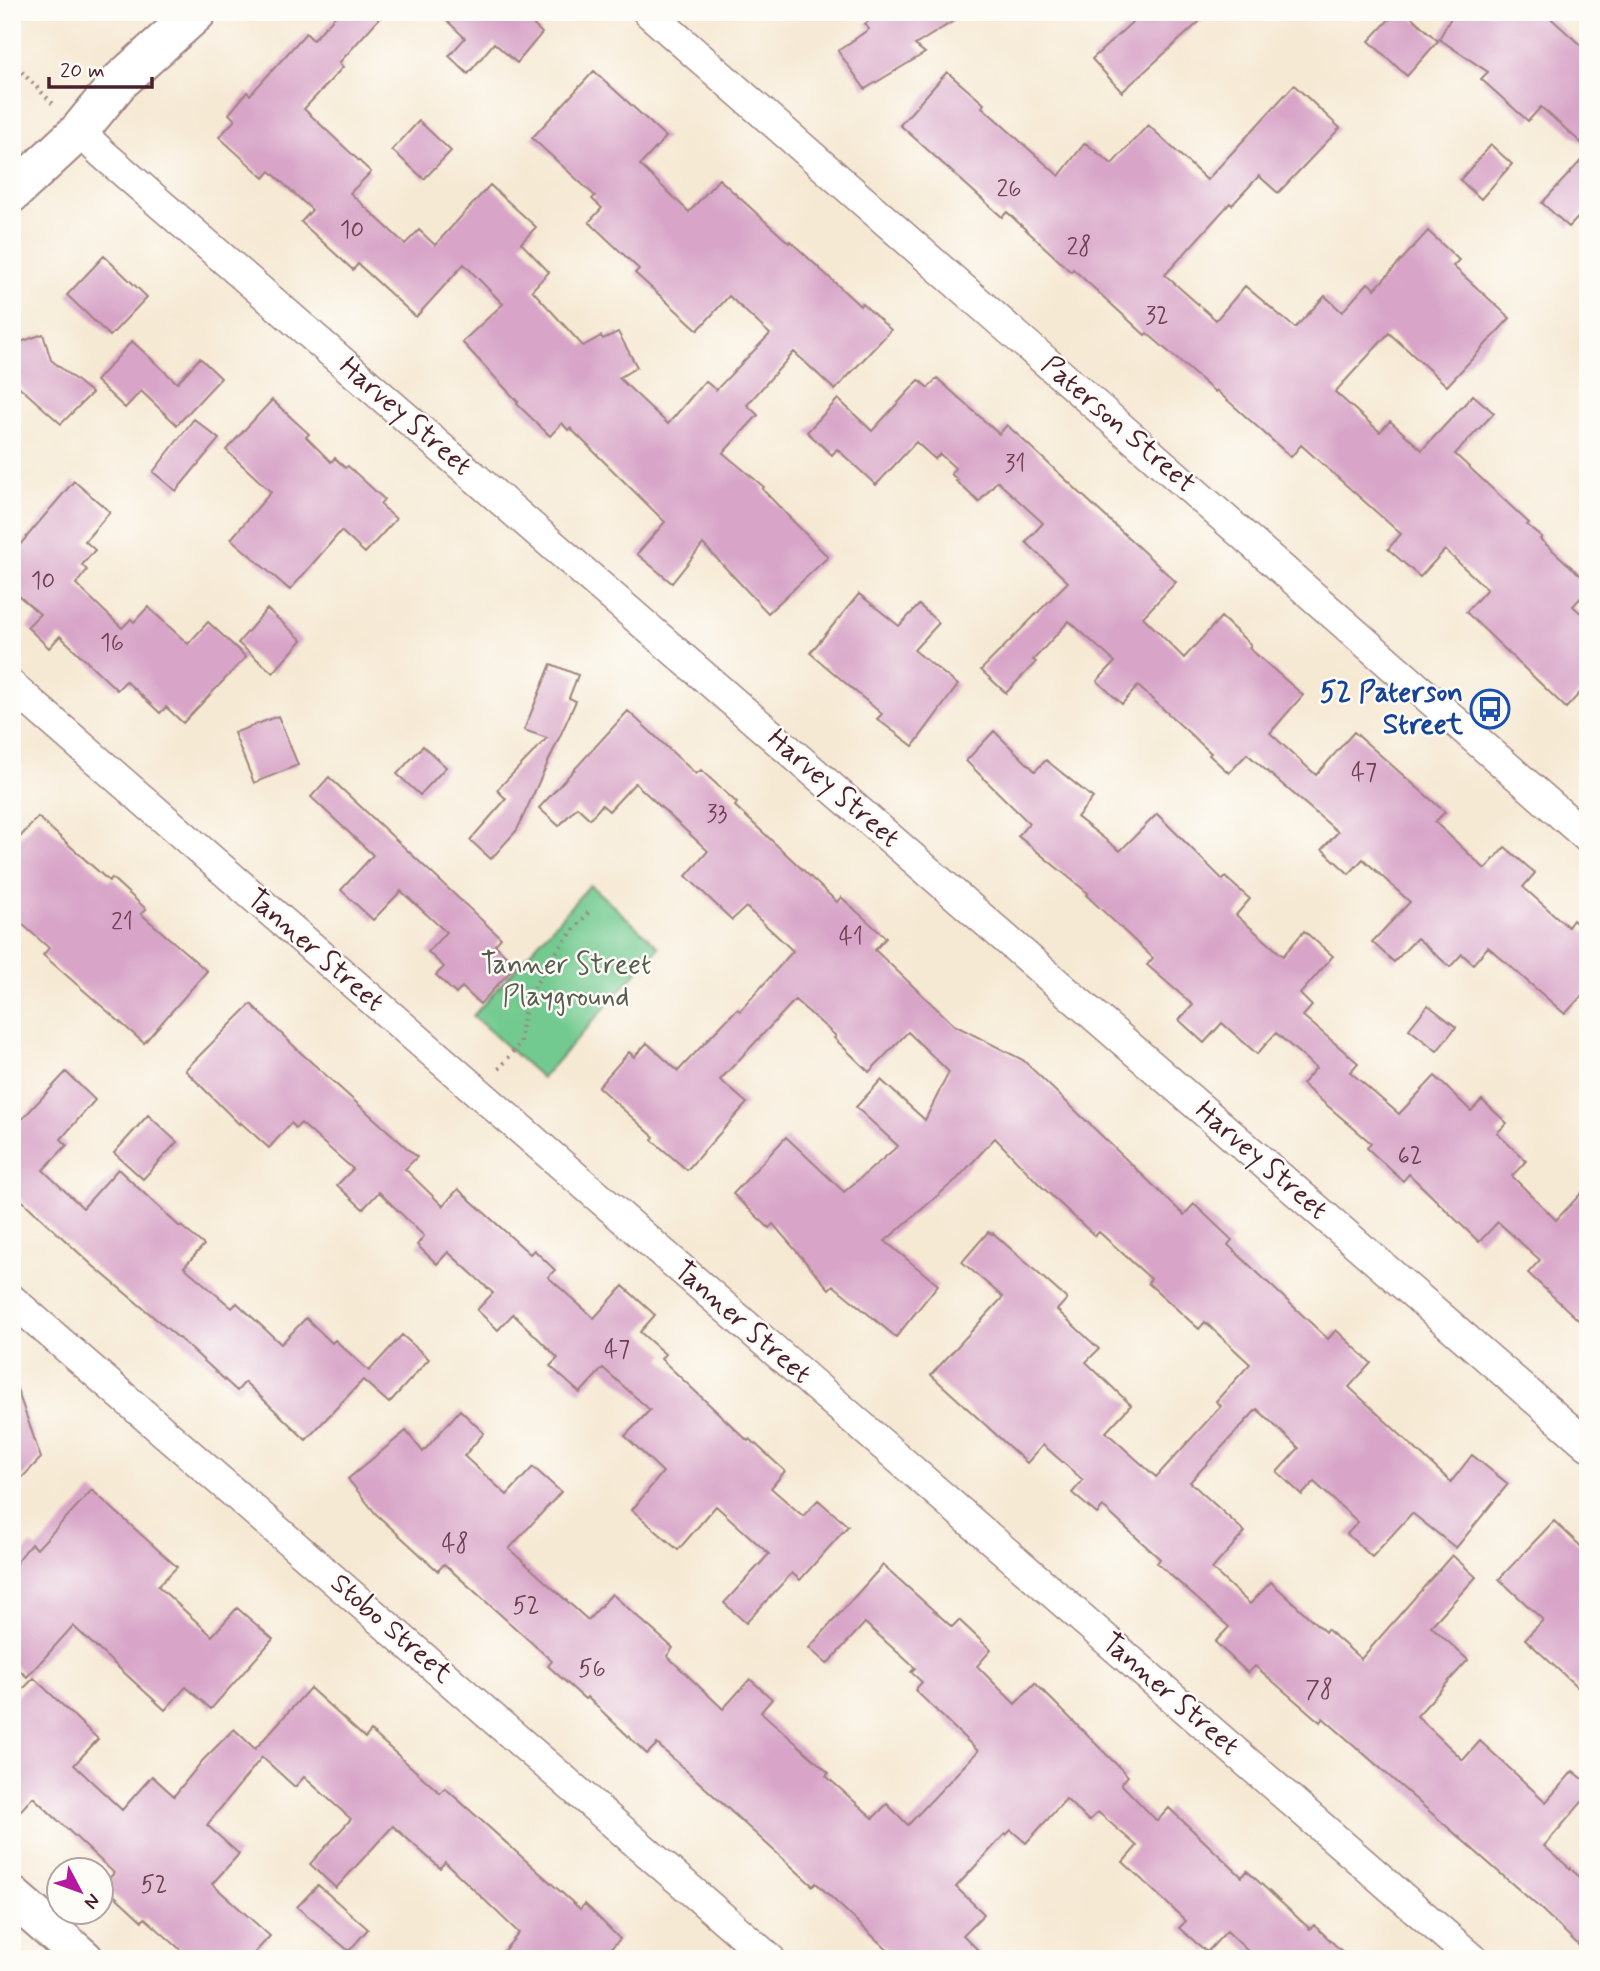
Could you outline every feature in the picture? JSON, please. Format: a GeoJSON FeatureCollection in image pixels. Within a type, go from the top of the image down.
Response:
{"type":"FeatureCollection","features":[{"type":"Feature","properties":{"kind":"street"},"geometry":{"type":"LineString","coordinates":[[12,193],[79,131],[119,82],[197,12]]}},
{"type":"Feature","properties":{"kind":"street","name":"Paterson Street"},"geometry":{"type":"LineString","coordinates":[[648,12],[1588,838]]}},
{"type":"Feature","properties":{"kind":"street","name":"Harvey Street"},"geometry":{"type":"LineString","coordinates":[[79,131],[1588,1446]]}},
{"type":"Feature","properties":{"kind":"street","name":"Tanner Street"},"geometry":{"type":"LineString","coordinates":[[12,686],[1473,1959]]}},
{"type":"Feature","properties":{"kind":"street","name":"Stobo Street"},"geometry":{"type":"LineString","coordinates":[[12,1300],[770,1959]]}},
{"type":"Feature","properties":{"kind":"street"},"geometry":{"type":"LineString","coordinates":[[12,1896],[84,1959]]}},
{"type":"Feature","properties":{"kind":"path"},"geometry":{"type":"LineString","coordinates":[[12,62],[79,131]]}},
{"type":"Feature","properties":{"kind":"path"},"geometry":{"type":"LineString","coordinates":[[477,1093],[521,1042],[523,1010],[566,939],[591,909]]}},
{"type":"Feature","properties":{"kind":"green space","name":"Tanner Street Playground"},"geometry":{"type":"Polygon","coordinates":[[[590,885],[659,947],[542,1078],[473,1016],[590,885]]]}},
{"type":"Feature","properties":{"kind":"building"},"geometry":{"type":"Polygon","coordinates":[[[339,12],[385,12],[339,63],[343,67],[304,109],[371,172],[350,193],[405,244],[419,230],[435,245],[490,185],[536,227],[521,243],[549,272],[532,290],[583,346],[601,336],[603,339],[618,332],[637,367],[619,378],[668,424],[705,381],[716,390],[770,334],[729,296],[698,330],[635,273],[639,269],[589,222],[602,208],[592,199],[595,196],[532,138],[594,71],[666,137],[640,165],[689,212],[719,179],[860,306],[862,303],[891,330],[835,390],[794,352],[747,405],[758,415],[723,453],[764,487],[762,489],[828,557],[768,613],[703,544],[672,583],[637,554],[665,522],[570,428],[568,430],[562,423],[550,436],[517,404],[462,342],[503,304],[464,264],[416,317],[358,264],[353,270],[301,222],[312,210],[270,171],[264,178],[219,137],[235,120],[229,114],[247,92],[250,95],[306,33],[313,40],[339,12]]]}},
{"type":"Feature","properties":{"kind":"building"},"geometry":{"type":"Polygon","coordinates":[[[438,12],[520,12],[542,33],[517,63],[494,43],[468,74],[449,56],[465,38],[438,12]]]}},
{"type":"Feature","properties":{"kind":"building"},"geometry":{"type":"Polygon","coordinates":[[[881,12],[968,12],[915,45],[925,53],[865,89],[838,51],[869,29],[865,24],[881,12]]]}},
{"type":"Feature","properties":{"kind":"building"},"geometry":{"type":"Polygon","coordinates":[[[1143,12],[1210,12],[1122,92],[1092,59],[1143,12]]]}},
{"type":"Feature","properties":{"kind":"building"},"geometry":{"type":"Polygon","coordinates":[[[1396,12],[1406,12],[1438,41],[1407,76],[1369,41],[1396,12]]]}},
{"type":"Feature","properties":{"kind":"building"},"geometry":{"type":"Polygon","coordinates":[[[1454,12],[1544,12],[1588,52],[1588,149],[1541,107],[1528,121],[1481,79],[1488,72],[1439,39],[1454,12]]]}},
{"type":"Feature","properties":{"kind":"building"},"geometry":{"type":"Polygon","coordinates":[[[947,72],[1059,176],[1085,143],[1112,164],[1148,125],[1207,180],[1294,85],[1340,128],[1278,193],[1259,176],[1232,205],[1230,203],[1165,275],[1216,320],[1245,286],[1295,328],[1325,296],[1342,312],[1368,283],[1375,289],[1428,231],[1459,260],[1453,266],[1510,318],[1447,386],[1389,333],[1335,392],[1380,432],[1390,421],[1422,450],[1473,395],[1494,413],[1455,454],[1529,523],[1527,525],[1542,537],[1540,539],[1588,582],[1588,590],[1573,606],[1588,620],[1588,684],[1566,708],[1466,612],[1487,589],[1445,550],[1420,577],[1388,549],[1401,534],[1301,445],[1291,457],[1216,390],[1215,392],[1147,333],[1145,335],[1073,269],[1071,272],[1007,212],[1002,217],[900,125],[947,72]]]}},
{"type":"Feature","properties":{"kind":"building"},"geometry":{"type":"Polygon","coordinates":[[[419,121],[451,151],[424,179],[392,150],[419,121]]]}},
{"type":"Feature","properties":{"kind":"building"},"geometry":{"type":"Polygon","coordinates":[[[1491,145],[1512,164],[1481,199],[1460,180],[1491,145]]]}},
{"type":"Feature","properties":{"kind":"building"},"geometry":{"type":"Polygon","coordinates":[[[1588,153],[1588,207],[1569,227],[1542,203],[1588,153]]]}},
{"type":"Feature","properties":{"kind":"building"},"geometry":{"type":"Polygon","coordinates":[[[104,256],[147,297],[110,336],[67,295],[104,256]]]}},
{"type":"Feature","properties":{"kind":"building"},"geometry":{"type":"Polygon","coordinates":[[[43,334],[51,360],[92,393],[61,424],[15,383],[12,376],[12,345],[43,334]]]}},
{"type":"Feature","properties":{"kind":"building"},"geometry":{"type":"Polygon","coordinates":[[[132,341],[177,383],[200,358],[221,378],[177,425],[141,391],[125,408],[96,381],[132,341]]]}},
{"type":"Feature","properties":{"kind":"building"},"geometry":{"type":"Polygon","coordinates":[[[937,378],[999,434],[1007,425],[1176,582],[1143,617],[1184,658],[1221,617],[1251,645],[1249,648],[1303,695],[1270,733],[1316,775],[1354,732],[1445,812],[1435,822],[1485,869],[1505,847],[1535,873],[1523,887],[1568,927],[1573,920],[1588,934],[1588,989],[1565,1014],[1488,947],[1473,964],[1462,954],[1450,967],[1417,938],[1394,962],[1372,942],[1410,902],[1363,859],[1349,874],[1322,849],[1338,832],[1247,754],[1229,773],[1138,686],[1122,704],[1097,681],[1115,662],[1069,621],[1033,660],[1036,662],[1006,693],[981,670],[1068,582],[1026,542],[1043,523],[997,481],[979,502],[951,474],[955,468],[940,454],[935,459],[916,442],[876,485],[837,449],[832,455],[807,432],[838,399],[872,431],[919,380],[928,388],[937,378]]]}},
{"type":"Feature","properties":{"kind":"building"},"geometry":{"type":"Polygon","coordinates":[[[272,400],[309,434],[306,437],[331,462],[335,458],[345,468],[348,466],[384,499],[380,504],[396,519],[365,553],[341,531],[290,590],[231,539],[271,492],[226,450],[272,400]]]}},
{"type":"Feature","properties":{"kind":"building"},"geometry":{"type":"Polygon","coordinates":[[[194,419],[219,439],[176,491],[153,472],[194,419]]]}},
{"type":"Feature","properties":{"kind":"building"},"geometry":{"type":"Polygon","coordinates":[[[74,481],[110,512],[85,541],[95,550],[82,565],[87,570],[76,584],[122,628],[131,619],[134,622],[148,607],[188,644],[208,622],[246,657],[183,723],[166,707],[160,713],[126,681],[117,690],[60,636],[49,648],[27,627],[40,614],[12,590],[12,554],[74,481]]]}},
{"type":"Feature","properties":{"kind":"building"},"geometry":{"type":"Polygon","coordinates":[[[859,594],[899,626],[919,605],[939,623],[914,650],[958,685],[913,746],[877,719],[882,714],[810,653],[859,594]]]}},
{"type":"Feature","properties":{"kind":"building"},"geometry":{"type":"Polygon","coordinates":[[[267,609],[302,640],[273,673],[238,643],[267,609]]]}},
{"type":"Feature","properties":{"kind":"building"},"geometry":{"type":"Polygon","coordinates":[[[551,664],[578,675],[569,698],[576,701],[517,830],[491,859],[470,840],[506,799],[497,790],[547,738],[524,730],[551,664]]]}},
{"type":"Feature","properties":{"kind":"building"},"geometry":{"type":"Polygon","coordinates":[[[628,711],[696,774],[701,770],[737,803],[735,806],[837,902],[841,897],[886,938],[875,950],[954,1025],[1023,1060],[1184,1215],[1194,1204],[1232,1240],[1228,1245],[1328,1339],[1336,1330],[1371,1363],[1349,1387],[1451,1482],[1472,1455],[1508,1484],[1456,1548],[1412,1513],[1372,1557],[1347,1534],[1358,1522],[1314,1482],[1302,1495],[1277,1472],[1299,1448],[1257,1409],[1190,1482],[1245,1532],[1212,1569],[1250,1604],[1271,1582],[1325,1632],[1327,1629],[1361,1659],[1452,1555],[1476,1577],[1431,1626],[1468,1660],[1417,1716],[1463,1760],[1480,1741],[1546,1802],[1573,1771],[1588,1783],[1588,1795],[1544,1846],[1588,1884],[1588,1954],[1541,1909],[1323,1718],[1320,1722],[1255,1666],[1248,1673],[1215,1642],[1229,1627],[1157,1563],[1160,1559],[1103,1507],[1097,1514],[1072,1493],[1083,1480],[1043,1445],[1027,1463],[931,1375],[1003,1297],[962,1262],[988,1232],[993,1233],[1067,1299],[1057,1310],[1099,1349],[1086,1362],[1131,1405],[1106,1432],[1156,1477],[1221,1406],[1216,1401],[1250,1364],[1205,1322],[1199,1329],[1148,1283],[1151,1279],[1099,1232],[1095,1236],[995,1138],[958,1178],[885,1241],[938,1285],[896,1337],[833,1285],[829,1289],[773,1224],[769,1228],[733,1194],[786,1137],[844,1192],[898,1146],[856,1107],[881,1080],[925,1120],[949,1072],[908,1032],[869,1072],[834,1038],[836,1036],[795,1000],[720,1080],[747,1103],[687,1170],[598,1087],[629,1052],[634,1057],[647,1043],[678,1071],[737,1009],[740,1011],[793,951],[746,907],[732,920],[686,876],[708,851],[635,783],[609,811],[602,805],[590,819],[577,807],[559,826],[539,808],[628,711]]]}},
{"type":"Feature","properties":{"kind":"building"},"geometry":{"type":"Polygon","coordinates":[[[278,716],[298,765],[254,783],[234,733],[278,716]]]}},
{"type":"Feature","properties":{"kind":"building"},"geometry":{"type":"Polygon","coordinates":[[[994,731],[1035,771],[1046,760],[1093,798],[1077,817],[1120,851],[1157,814],[1223,880],[1225,877],[1250,899],[1236,915],[1283,956],[1304,931],[1333,956],[1300,994],[1312,1006],[1303,1016],[1358,1063],[1350,1072],[1399,1114],[1435,1076],[1471,1111],[1482,1100],[1507,1123],[1497,1133],[1526,1161],[1512,1176],[1556,1220],[1588,1186],[1588,1329],[1528,1273],[1540,1260],[1498,1222],[1479,1242],[1409,1174],[1403,1181],[1367,1148],[1371,1143],[1302,1084],[1316,1068],[1276,1033],[1257,1054],[1222,1023],[1204,1043],[1179,1020],[1193,1005],[1147,965],[1153,958],[1086,895],[1088,893],[1018,836],[1029,823],[966,761],[994,731]]]}},
{"type":"Feature","properties":{"kind":"building"},"geometry":{"type":"Polygon","coordinates":[[[423,746],[446,767],[420,795],[397,774],[423,746]]]}},
{"type":"Feature","properties":{"kind":"building"},"geometry":{"type":"Polygon","coordinates":[[[329,777],[501,938],[495,945],[516,965],[480,1004],[462,987],[456,994],[436,975],[444,967],[428,952],[446,932],[401,891],[373,920],[341,890],[373,855],[311,797],[329,777]]]}},
{"type":"Feature","properties":{"kind":"building"},"geometry":{"type":"Polygon","coordinates":[[[38,817],[109,881],[112,878],[146,909],[141,914],[207,971],[144,1043],[43,955],[49,948],[12,915],[12,846],[38,817]]]}},
{"type":"Feature","properties":{"kind":"building"},"geometry":{"type":"Polygon","coordinates":[[[251,1004],[417,1157],[405,1169],[443,1206],[458,1189],[530,1254],[534,1250],[555,1270],[548,1277],[594,1318],[623,1286],[655,1315],[640,1332],[665,1354],[661,1359],[748,1441],[750,1439],[785,1471],[771,1488],[803,1516],[818,1500],[848,1526],[800,1580],[792,1573],[746,1623],[724,1603],[769,1554],[716,1506],[678,1550],[632,1510],[663,1472],[625,1436],[650,1410],[603,1368],[580,1393],[550,1366],[558,1358],[513,1314],[498,1330],[477,1310],[493,1293],[448,1252],[437,1264],[417,1245],[424,1236],[379,1192],[363,1209],[337,1185],[353,1169],[301,1123],[296,1128],[291,1123],[269,1148],[240,1122],[239,1124],[185,1070],[251,1004]]]}},
{"type":"Feature","properties":{"kind":"building"},"geometry":{"type":"Polygon","coordinates":[[[1428,1005],[1456,1027],[1437,1051],[1409,1029],[1428,1005]]]}},
{"type":"Feature","properties":{"kind":"building"},"geometry":{"type":"Polygon","coordinates":[[[66,1072],[95,1100],[61,1139],[67,1145],[43,1170],[83,1208],[118,1169],[180,1227],[204,1245],[184,1267],[232,1308],[237,1303],[281,1344],[306,1318],[332,1343],[335,1340],[369,1371],[402,1335],[429,1359],[389,1403],[363,1380],[306,1440],[245,1382],[237,1391],[18,1197],[12,1203],[12,1130],[66,1072]]]}},
{"type":"Feature","properties":{"kind":"building"},"geometry":{"type":"Polygon","coordinates":[[[148,1115],[177,1142],[143,1179],[114,1153],[148,1115]]]}},
{"type":"Feature","properties":{"kind":"building"},"geometry":{"type":"Polygon","coordinates":[[[12,1389],[17,1389],[41,1458],[12,1488],[12,1389]]]}},
{"type":"Feature","properties":{"kind":"building"},"geometry":{"type":"Polygon","coordinates":[[[460,1410],[484,1433],[464,1456],[507,1495],[533,1467],[561,1492],[509,1549],[588,1620],[612,1594],[673,1648],[667,1656],[723,1709],[750,1679],[772,1699],[761,1712],[829,1773],[826,1776],[873,1818],[887,1804],[908,1825],[978,1751],[915,1690],[922,1682],[911,1672],[915,1668],[865,1623],[827,1664],[809,1648],[883,1565],[952,1627],[959,1620],[991,1650],[977,1666],[1015,1704],[1035,1683],[1128,1776],[1121,1784],[1157,1821],[1169,1808],[1242,1877],[1247,1871],[1310,1929],[1314,1925],[1350,1959],[1256,1959],[1227,1931],[1207,1952],[1179,1928],[1186,1921],[1123,1862],[1137,1846],[1098,1812],[1089,1821],[1066,1799],[1026,1843],[1011,1830],[1005,1834],[956,1887],[984,1914],[963,1935],[987,1959],[897,1959],[816,1883],[813,1886],[657,1744],[647,1754],[587,1697],[585,1699],[548,1666],[552,1661],[444,1564],[438,1571],[376,1514],[348,1479],[406,1431],[423,1452],[460,1410]]]}},
{"type":"Feature","properties":{"kind":"building"},"geometry":{"type":"Polygon","coordinates":[[[92,1490],[177,1567],[158,1586],[212,1636],[237,1608],[273,1639],[211,1709],[186,1687],[165,1710],[73,1626],[27,1677],[12,1663],[12,1568],[31,1544],[37,1549],[92,1490]]]}},
{"type":"Feature","properties":{"kind":"building"},"geometry":{"type":"Polygon","coordinates":[[[1554,1521],[1588,1553],[1588,1697],[1525,1639],[1543,1620],[1499,1579],[1554,1521]]]}},
{"type":"Feature","properties":{"kind":"building"},"geometry":{"type":"Polygon","coordinates":[[[34,1678],[98,1739],[74,1765],[122,1810],[152,1776],[174,1796],[203,1760],[234,1729],[255,1749],[310,1688],[365,1738],[371,1731],[440,1793],[445,1788],[580,1909],[585,1904],[620,1939],[601,1959],[497,1959],[519,1933],[445,1862],[440,1868],[393,1826],[336,1888],[310,1864],[351,1819],[304,1777],[295,1787],[262,1757],[207,1825],[239,1854],[212,1884],[270,1936],[249,1959],[191,1959],[145,1918],[142,1921],[116,1897],[116,1856],[96,1856],[33,1797],[12,1820],[12,1700],[34,1678]]]}},
{"type":"Feature","properties":{"kind":"building"},"geometry":{"type":"Polygon","coordinates":[[[318,1885],[368,1929],[349,1951],[297,1907],[318,1885]]]}},
{"type":"Feature","properties":{"kind":"place","name":"52 Paterson Street"},"geometry":{"type":"Point","coordinates":[1490,709]}}]}
